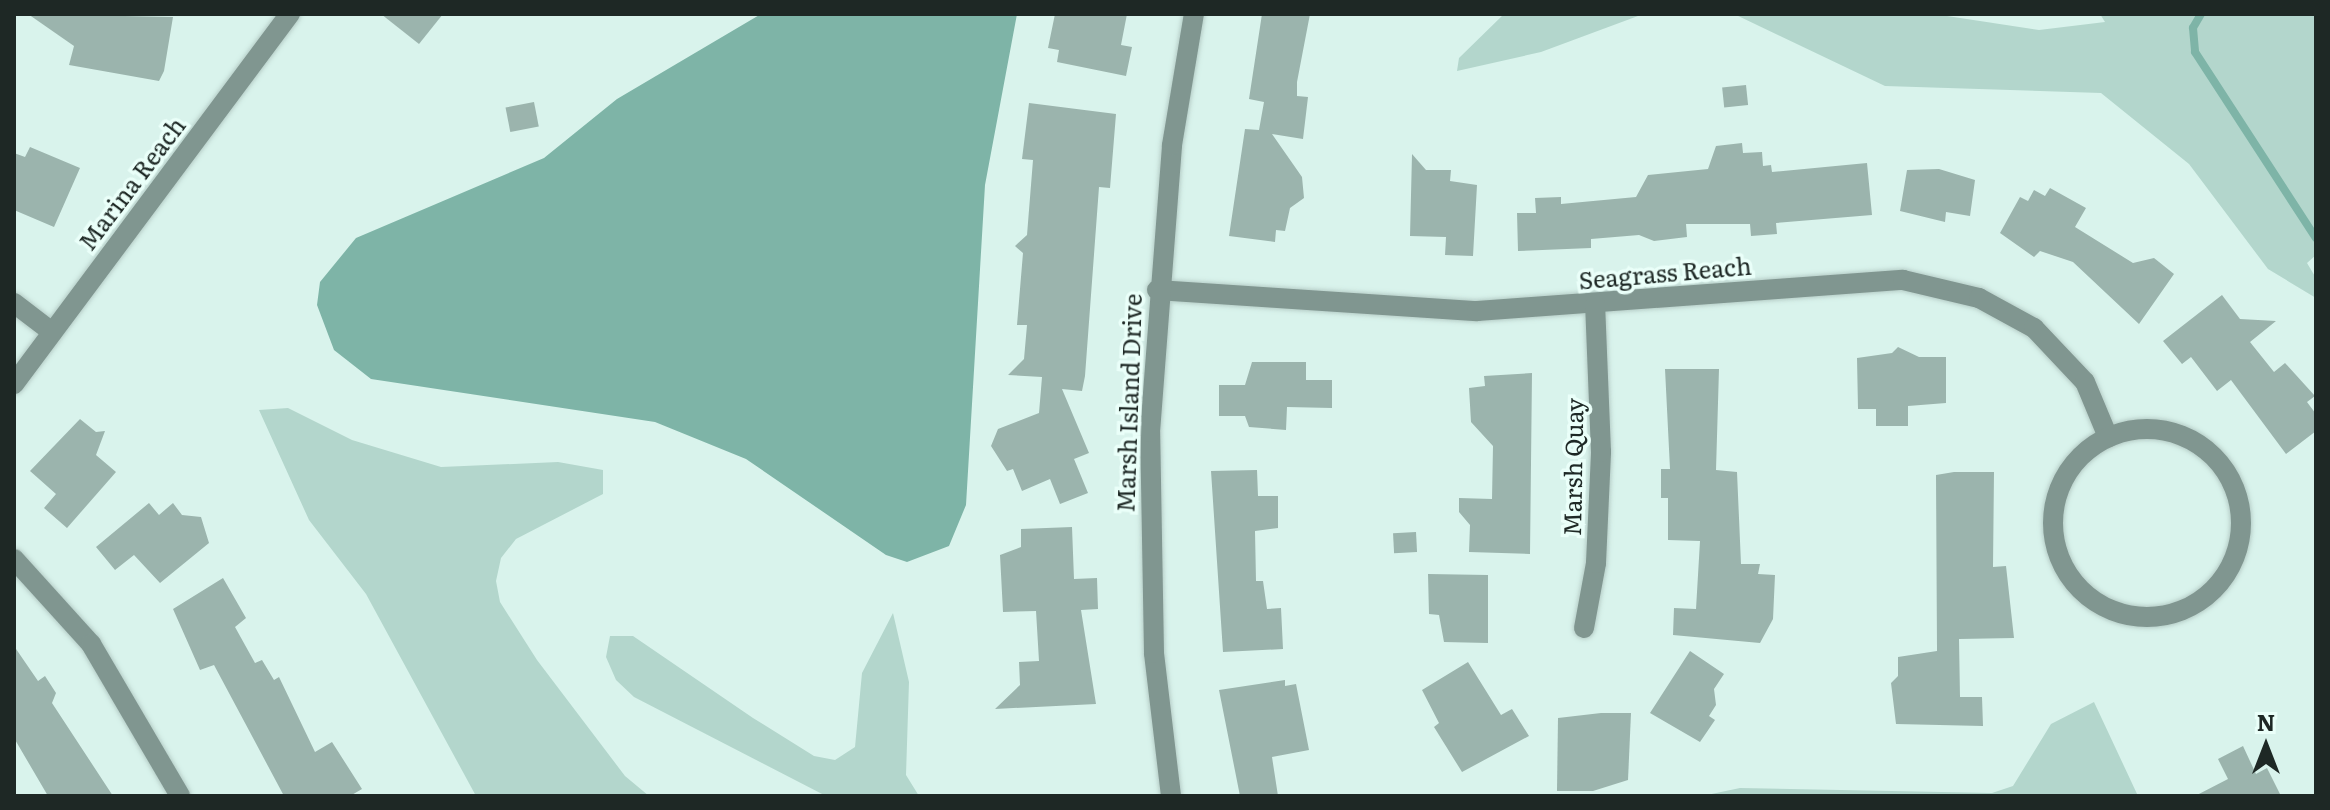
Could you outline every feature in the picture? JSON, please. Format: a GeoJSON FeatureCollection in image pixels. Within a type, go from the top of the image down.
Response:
{"type":"FeatureCollection","features":[{"type":"Feature","properties":{"kind":"street","name":"Marsh Island Drive"},"geometry":{"type":"LineString","coordinates":[[1171,796],[1154,653],[1151,544],[1157,290],[1194,14]]}},
{"type":"Feature","properties":{"kind":"street","name":"Marina Reach"},"geometry":{"type":"LineString","coordinates":[[14,384],[279,18]]}},
{"type":"Feature","properties":{"kind":"street","name":"Seagrass Reach"},"geometry":{"type":"LineString","coordinates":[[1157,290],[1387,308],[1595,305],[1864,280],[1942,286],[2016,317],[2064,355],[2085,382],[2108,437]]}},
{"type":"Feature","properties":{"kind":"street"},"geometry":{"type":"LineString","coordinates":[[14,303],[52,332]]}},
{"type":"Feature","properties":{"kind":"street","name":"Marsh Quay"},"geometry":{"type":"LineString","coordinates":[[1584,628],[1596,563],[1601,452],[1595,305]]}},
{"type":"Feature","properties":{"kind":"street"},"geometry":{"type":"LineString","coordinates":[[2139,429],[2172,432],[2201,446],[2224,468],[2239,497],[2242,529],[2235,560],[2217,588],[2191,607],[2163,617],[2118,612],[2079,590],[2062,565],[2053,521],[2064,478],[2083,454],[2108,437],[2139,429]]}},
{"type":"Feature","properties":{"kind":"street"},"geometry":{"type":"LineString","coordinates":[[14,559],[91,644],[180,796]]}},
{"type":"Feature","properties":{"kind":"shaded area"},"geometry":{"type":"Polygon","coordinates":[[[761,14],[1017,14],[985,185],[966,505],[949,546],[907,562],[886,555],[746,459],[655,422],[371,379],[334,350],[317,305],[320,282],[356,238],[544,158],[617,99],[761,14]]]}},
{"type":"Feature","properties":{"kind":"shaded area"},"geometry":{"type":"Polygon","coordinates":[[[1504,14],[1676,14],[1638,16],[1541,52],[1457,71],[1459,58],[1504,14]]]}},
{"type":"Feature","properties":{"kind":"shaded area"},"geometry":{"type":"Polygon","coordinates":[[[1734,14],[1934,14],[2039,30],[2105,22],[2100,14],[2316,14],[2316,255],[2307,263],[2316,278],[2316,298],[2268,269],[2189,164],[2101,93],[1885,86],[1734,14]]]}},
{"type":"Feature","properties":{"kind":"shaded area"},"geometry":{"type":"Polygon","coordinates":[[[288,408],[352,440],[441,467],[558,462],[603,470],[603,494],[516,539],[501,558],[496,581],[500,602],[537,660],[625,776],[649,796],[476,796],[366,594],[309,520],[259,410],[288,408]]]}},
{"type":"Feature","properties":{"kind":"shaded area"},"geometry":{"type":"Polygon","coordinates":[[[893,613],[909,682],[906,775],[919,796],[826,796],[634,697],[616,680],[606,657],[610,636],[633,636],[814,756],[835,760],[855,747],[862,673],[893,613]]]}},
{"type":"Feature","properties":{"kind":"shaded area"},"geometry":{"type":"Polygon","coordinates":[[[2094,702],[2138,796],[1702,796],[1740,788],[1992,793],[2013,786],[2051,724],[2094,702]]]}},
{"type":"Feature","properties":{"kind":"building"},"geometry":{"type":"Polygon","coordinates":[[[28,14],[173,17],[164,71],[159,81],[69,65],[74,46],[28,14]]]}},
{"type":"Feature","properties":{"kind":"building"},"geometry":{"type":"Polygon","coordinates":[[[381,14],[443,14],[419,44],[381,14]]]}},
{"type":"Feature","properties":{"kind":"building"},"geometry":{"type":"Polygon","coordinates":[[[1055,14],[1127,14],[1121,45],[1132,47],[1126,76],[1057,62],[1059,50],[1048,48],[1055,14]]]}},
{"type":"Feature","properties":{"kind":"building"},"geometry":{"type":"Polygon","coordinates":[[[1262,14],[1310,14],[1297,82],[1297,96],[1308,97],[1303,139],[1272,134],[1302,177],[1304,198],[1290,208],[1285,231],[1276,230],[1275,242],[1229,236],[1245,129],[1259,130],[1264,102],[1249,99],[1262,14]]]}},
{"type":"Feature","properties":{"kind":"building"},"geometry":{"type":"Polygon","coordinates":[[[1746,85],[1748,105],[1724,107],[1722,88],[1746,85]]]}},
{"type":"Feature","properties":{"kind":"building"},"geometry":{"type":"Polygon","coordinates":[[[534,102],[539,127],[510,132],[506,108],[534,102]]]}},
{"type":"Feature","properties":{"kind":"building"},"geometry":{"type":"Polygon","coordinates":[[[1029,103],[1116,114],[1110,188],[1099,187],[1085,376],[1082,391],[1062,389],[1089,453],[1074,459],[1088,493],[1060,504],[1050,479],[1022,491],[1013,469],[1007,471],[991,446],[998,429],[1039,413],[1042,377],[1008,375],[1024,359],[1027,325],[1017,325],[1023,253],[1015,246],[1027,235],[1033,160],[1022,159],[1029,103]]]}},
{"type":"Feature","properties":{"kind":"building"},"geometry":{"type":"Polygon","coordinates":[[[1742,143],[1743,153],[1762,152],[1763,166],[1771,165],[1772,172],[1867,163],[1872,215],[1776,223],[1777,234],[1751,236],[1750,224],[1686,224],[1687,237],[1654,241],[1639,235],[1591,239],[1591,248],[1518,251],[1517,213],[1536,213],[1535,198],[1561,197],[1561,204],[1636,197],[1648,175],[1708,169],[1716,146],[1742,143]]]}},
{"type":"Feature","properties":{"kind":"building"},"geometry":{"type":"Polygon","coordinates":[[[30,147],[80,168],[54,227],[14,210],[14,153],[25,157],[30,147]]]}},
{"type":"Feature","properties":{"kind":"building"},"geometry":{"type":"Polygon","coordinates":[[[1412,154],[1426,170],[1451,170],[1450,181],[1477,185],[1473,256],[1445,255],[1446,237],[1410,236],[1412,154]]]}},
{"type":"Feature","properties":{"kind":"building"},"geometry":{"type":"Polygon","coordinates":[[[1939,169],[1975,180],[1970,216],[1946,212],[1945,222],[1900,211],[1907,170],[1939,169]]]}},
{"type":"Feature","properties":{"kind":"building"},"geometry":{"type":"Polygon","coordinates":[[[2050,188],[2086,208],[2075,227],[2133,263],[2154,258],[2174,274],[2139,324],[2073,262],[2040,251],[2034,257],[2000,233],[2020,197],[2028,201],[2034,190],[2045,196],[2050,188]]]}},
{"type":"Feature","properties":{"kind":"building"},"geometry":{"type":"Polygon","coordinates":[[[2222,295],[2240,319],[2276,321],[2250,342],[2274,372],[2285,363],[2315,396],[2307,402],[2316,414],[2316,431],[2286,454],[2231,380],[2217,391],[2191,357],[2182,364],[2163,341],[2222,295]]]}},
{"type":"Feature","properties":{"kind":"building"},"geometry":{"type":"Polygon","coordinates":[[[1898,347],[1919,357],[1946,357],[1946,403],[1908,406],[1908,426],[1876,426],[1876,409],[1858,409],[1857,358],[1892,353],[1898,347]]]}},
{"type":"Feature","properties":{"kind":"building"},"geometry":{"type":"Polygon","coordinates":[[[1252,362],[1306,362],[1306,380],[1332,380],[1332,408],[1287,407],[1286,430],[1249,427],[1245,416],[1219,416],[1219,385],[1245,385],[1252,362]]]}},
{"type":"Feature","properties":{"kind":"building"},"geometry":{"type":"Polygon","coordinates":[[[1665,369],[1719,369],[1716,470],[1737,472],[1741,564],[1760,564],[1758,574],[1775,575],[1773,619],[1760,643],[1673,635],[1674,608],[1696,609],[1700,541],[1668,540],[1668,498],[1661,498],[1661,469],[1670,469],[1665,369]]]}},
{"type":"Feature","properties":{"kind":"building"},"geometry":{"type":"Polygon","coordinates":[[[1532,373],[1530,554],[1469,552],[1470,525],[1459,512],[1459,498],[1492,499],[1493,446],[1471,422],[1469,388],[1485,386],[1484,376],[1532,373]]]}},
{"type":"Feature","properties":{"kind":"building"},"geometry":{"type":"Polygon","coordinates":[[[80,419],[96,432],[105,431],[96,455],[116,472],[67,528],[44,508],[56,494],[30,471],[80,419]]]}},
{"type":"Feature","properties":{"kind":"building"},"geometry":{"type":"Polygon","coordinates":[[[1257,470],[1258,496],[1278,496],[1278,528],[1255,531],[1256,581],[1263,581],[1267,609],[1281,608],[1283,649],[1223,652],[1211,471],[1257,470]]]}},
{"type":"Feature","properties":{"kind":"building"},"geometry":{"type":"Polygon","coordinates":[[[1994,472],[1993,567],[2006,566],[2014,638],[1959,639],[1960,697],[1982,697],[1983,726],[1896,724],[1891,683],[1898,676],[1898,657],[1937,651],[1936,475],[1994,472]]]}},
{"type":"Feature","properties":{"kind":"building"},"geometry":{"type":"Polygon","coordinates":[[[149,503],[159,515],[173,503],[182,515],[201,517],[209,543],[160,583],[134,555],[115,570],[96,547],[149,503]]]}},
{"type":"Feature","properties":{"kind":"building"},"geometry":{"type":"Polygon","coordinates":[[[1072,527],[1074,579],[1097,578],[1098,609],[1081,610],[1096,704],[995,709],[1020,685],[1019,662],[1039,661],[1036,611],[1003,612],[1000,555],[1021,547],[1021,529],[1072,527]]]}},
{"type":"Feature","properties":{"kind":"building"},"geometry":{"type":"Polygon","coordinates":[[[1416,532],[1417,552],[1394,553],[1393,533],[1416,532]]]}},
{"type":"Feature","properties":{"kind":"building"},"geometry":{"type":"Polygon","coordinates":[[[1428,574],[1488,575],[1488,643],[1444,642],[1439,615],[1429,614],[1428,574]]]}},
{"type":"Feature","properties":{"kind":"building"},"geometry":{"type":"Polygon","coordinates":[[[223,578],[246,618],[235,627],[255,663],[262,660],[274,680],[279,677],[315,752],[332,742],[362,789],[350,796],[284,796],[214,665],[200,670],[173,609],[223,578]]]}},
{"type":"Feature","properties":{"kind":"building"},"geometry":{"type":"Polygon","coordinates":[[[14,646],[38,681],[45,676],[56,693],[52,703],[113,796],[48,796],[14,738],[14,646]]]}},
{"type":"Feature","properties":{"kind":"building"},"geometry":{"type":"Polygon","coordinates":[[[1690,651],[1724,674],[1714,689],[1716,705],[1709,716],[1715,720],[1700,742],[1650,713],[1690,651]]]}},
{"type":"Feature","properties":{"kind":"building"},"geometry":{"type":"Polygon","coordinates":[[[1468,662],[1501,715],[1512,709],[1529,736],[1462,772],[1434,727],[1439,723],[1422,690],[1468,662]]]}},
{"type":"Feature","properties":{"kind":"building"},"geometry":{"type":"Polygon","coordinates":[[[1285,680],[1285,686],[1296,684],[1309,750],[1272,757],[1278,796],[1240,796],[1219,690],[1285,680]]]}},
{"type":"Feature","properties":{"kind":"building"},"geometry":{"type":"Polygon","coordinates":[[[1631,713],[1628,780],[1593,791],[1557,791],[1558,718],[1631,713]]]}},
{"type":"Feature","properties":{"kind":"building"},"geometry":{"type":"Polygon","coordinates":[[[2243,746],[2256,774],[2267,768],[2281,796],[2195,796],[2228,779],[2218,759],[2243,746]]]}},
{"type":"Feature","properties":{"kind":"waterway"},"geometry":{"type":"LineString","coordinates":[[2201,14],[2193,28],[2195,52],[2316,238]]}}]}
